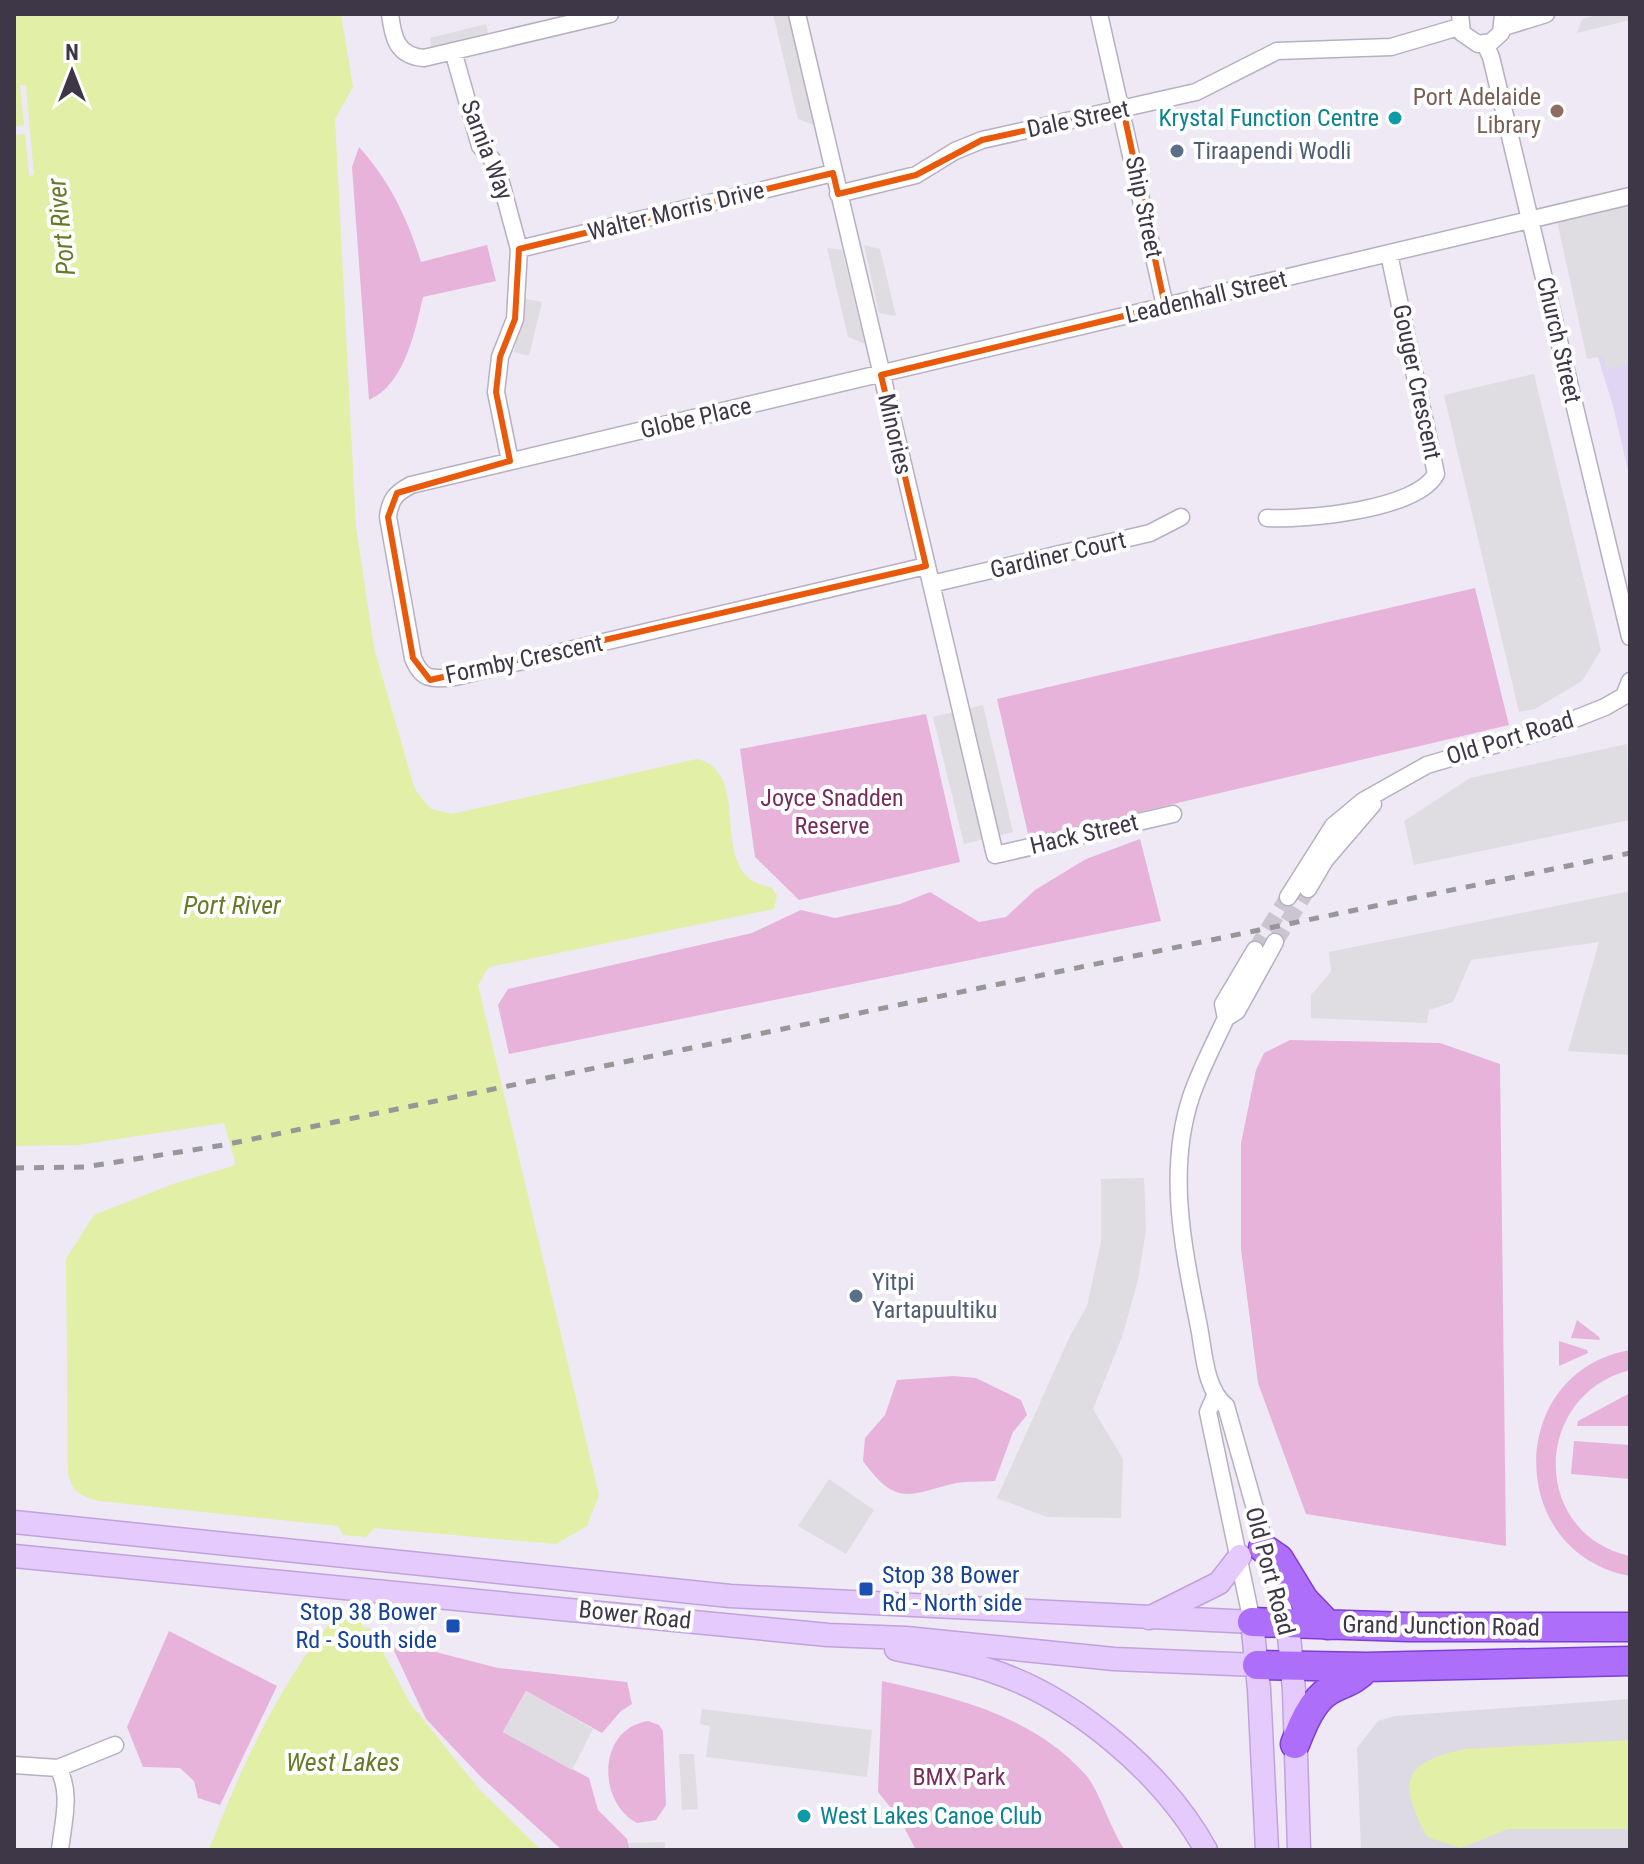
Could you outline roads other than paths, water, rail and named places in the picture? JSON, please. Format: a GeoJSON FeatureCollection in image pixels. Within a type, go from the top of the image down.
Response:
{"type":"FeatureCollection","features":[{"type":"Feature","properties":{"kind":"highway"},"geometry":{"type":"LineString","coordinates":[[1252,1552],[1279,1559],[1304,1600],[1328,1625]]}},
{"type":"Feature","properties":{"kind":"highway","name":"Grand Junction Road"},"geometry":{"type":"LineString","coordinates":[[1252,1622],[1288,1625],[1630,1627]]}},
{"type":"Feature","properties":{"kind":"highway","name":"Grand Junction Road"},"geometry":{"type":"LineString","coordinates":[[1257,1665],[1367,1667],[1630,1661]]}},
{"type":"Feature","properties":{"kind":"highway"},"geometry":{"type":"LineString","coordinates":[[1295,1744],[1304,1721],[1323,1695],[1356,1681],[1367,1667]]}},
{"type":"Feature","properties":{"kind":"main road","name":"Bower Road"},"geometry":{"type":"LineString","coordinates":[[14,1522],[730,1596],[1252,1622]]}},
{"type":"Feature","properties":{"kind":"main road"},"geometry":{"type":"LineString","coordinates":[[1148,1619],[1219,1583],[1252,1552]]}},
{"type":"Feature","properties":{"kind":"main road","name":"Bower Road"},"geometry":{"type":"LineString","coordinates":[[14,1556],[828,1635],[906,1638],[1114,1659],[1257,1665]]}},
{"type":"Feature","properties":{"kind":"main road","name":"Old Port Road"},"geometry":{"type":"LineString","coordinates":[[1252,1622],[1267,1850]]}},
{"type":"Feature","properties":{"kind":"main road","name":"Old Port Road"},"geometry":{"type":"LineString","coordinates":[[1288,1625],[1299,1850]]}},
{"type":"Feature","properties":{"kind":"main road"},"geometry":{"type":"LineString","coordinates":[[828,1635],[991,1670],[1030,1686],[1067,1708],[1124,1751],[1179,1808],[1206,1850]]}},
{"type":"Feature","properties":{"kind":"street"},"geometry":{"type":"LineString","coordinates":[[390,14],[392,35],[399,48],[410,57],[424,58],[610,14]]}},
{"type":"Feature","properties":{"kind":"street","name":"Minories"},"geometry":{"type":"LineString","coordinates":[[797,14],[995,855]]}},
{"type":"Feature","properties":{"kind":"street","name":"Ship Street"},"geometry":{"type":"LineString","coordinates":[[1099,14],[1123,109],[1165,306]]}},
{"type":"Feature","properties":{"kind":"street"},"geometry":{"type":"LineString","coordinates":[[1460,20],[1466,38],[1485,44],[1497,38],[1504,21],[1546,14]]}},
{"type":"Feature","properties":{"kind":"street","name":"Dale Street"},"geometry":{"type":"LineString","coordinates":[[838,194],[916,175],[955,151],[982,140],[1196,92],[1277,51],[1391,47],[1460,20]]}},
{"type":"Feature","properties":{"kind":"street","name":"Church Street"},"geometry":{"type":"LineString","coordinates":[[1485,44],[1491,57],[1531,220],[1630,637]]}},
{"type":"Feature","properties":{"kind":"street","name":"Sarnia Way"},"geometry":{"type":"LineString","coordinates":[[453,51],[480,146],[496,164],[519,249],[515,319],[500,357],[496,392],[510,461]]}},
{"type":"Feature","properties":{"kind":"street","name":"Walter Morris Drive"},"geometry":{"type":"LineString","coordinates":[[519,249],[833,173]]}},
{"type":"Feature","properties":{"kind":"street","name":"Leadenhall Street"},"geometry":{"type":"LineString","coordinates":[[881,375],[1630,196]]}},
{"type":"Feature","properties":{"kind":"street","name":"Gouger Crescent"},"geometry":{"type":"LineString","coordinates":[[1267,518],[1307,520],[1400,499],[1420,492],[1436,474],[1389,254]]}},
{"type":"Feature","properties":{"kind":"street","name":"Globe Place"},"geometry":{"type":"LineString","coordinates":[[510,461],[881,375]]}},
{"type":"Feature","properties":{"kind":"street","name":"Formby Crescent"},"geometry":{"type":"LineString","coordinates":[[510,461],[411,485],[397,493],[390,503],[388,517],[413,658],[420,673],[430,680],[455,677],[926,566]]}},
{"type":"Feature","properties":{"kind":"street","name":"Gardiner Court"},"geometry":{"type":"LineString","coordinates":[[931,584],[1150,533],[1181,517]]}},
{"type":"Feature","properties":{"kind":"street","name":"Old Port Road"},"geometry":{"type":"LineString","coordinates":[[1288,897],[1333,826],[1363,801],[1396,780],[1427,765],[1552,728],[1627,688]]}},
{"type":"Feature","properties":{"kind":"street","name":"Old Port Road"},"geometry":{"type":"LineString","coordinates":[[1308,889],[1345,833],[1396,780]]}},
{"type":"Feature","properties":{"kind":"street","name":"Hack Street"},"geometry":{"type":"LineString","coordinates":[[995,855],[1173,814]]}},
{"type":"Feature","properties":{"kind":"street","name":"Old Port Road"},"geometry":{"type":"LineString","coordinates":[[1275,942],[1237,1011],[1226,1018],[1191,1097],[1178,1169],[1180,1229],[1215,1396],[1208,1412],[1252,1552],[1288,1625]]}},
{"type":"Feature","properties":{"kind":"street","name":"Old Port Road"},"geometry":{"type":"LineString","coordinates":[[1226,1018],[1223,1004],[1255,950]]}},
{"type":"Feature","properties":{"kind":"street","name":"Old Port Road"},"geometry":{"type":"LineString","coordinates":[[1215,1396],[1226,1406],[1252,1552],[1252,1622]]}},
{"type":"Feature","properties":{"kind":"street"},"geometry":{"type":"LineString","coordinates":[[14,1765],[58,1768],[115,1745]]}},
{"type":"Feature","properties":{"kind":"street"},"geometry":{"type":"LineString","coordinates":[[58,1768],[65,1781],[67,1796],[60,1850]]}},
{"type":"Feature","properties":{"kind":"water","name":"Port River"},"geometry":{"type":"Polygon","coordinates":[[[14,14],[341,14],[353,87],[335,119],[356,527],[374,648],[415,790],[431,809],[452,814],[697,759],[715,768],[724,784],[733,846],[739,865],[750,879],[771,887],[777,895],[774,909],[489,967],[478,985],[599,1495],[587,1526],[556,1544],[374,1528],[366,1537],[343,1535],[338,1526],[99,1501],[78,1492],[72,1485],[68,1473],[66,1259],[94,1215],[173,1184],[236,1165],[224,1123],[78,1145],[14,1146],[14,14]]]}},
{"type":"Feature","properties":{"kind":"water","name":"West Lakes"},"geometry":{"type":"Polygon","coordinates":[[[336,1615],[358,1616],[363,1627],[370,1628],[410,1703],[479,1789],[541,1850],[209,1850],[235,1787],[279,1697],[336,1615]]]}},
{"type":"Feature","properties":{"kind":"water"},"geometry":{"type":"Polygon","coordinates":[[[1630,1740],[1630,1829],[1508,1829],[1461,1848],[1427,1837],[1412,1802],[1411,1778],[1417,1769],[1428,1761],[1465,1749],[1630,1740]]]}},
{"type":"Feature","properties":{"kind":"tunnel"},"geometry":{"type":"LineString","coordinates":[[1275,942],[1308,889]]}},
{"type":"Feature","properties":{"kind":"tunnel"},"geometry":{"type":"LineString","coordinates":[[1255,950],[1288,897]]}},
{"type":"Feature","properties":{"kind":"railway"},"geometry":{"type":"LineString","coordinates":[[14,1168],[85,1167],[224,1145],[1630,853]]}},
{"type":"Feature","properties":{"kind":"place","name":"Port Adelaide Library"},"geometry":{"type":"Point","coordinates":[1557,111]}},
{"type":"Feature","properties":{"kind":"place","name":"Krystal Function Centre"},"geometry":{"type":"Point","coordinates":[1395,118]}},
{"type":"Feature","properties":{"kind":"place","name":"Tiraapendi Wodli"},"geometry":{"type":"Point","coordinates":[1177,151]}},
{"type":"Feature","properties":{"kind":"place","name":"Yitpi Yartapuultiku"},"geometry":{"type":"Point","coordinates":[856,1296]}},
{"type":"Feature","properties":{"kind":"place","name":"Stop 38 Bower Rd - North side"},"geometry":{"type":"Point","coordinates":[866,1589]}},
{"type":"Feature","properties":{"kind":"place","name":"Stop 38 Bower Rd - South side"},"geometry":{"type":"Point","coordinates":[453,1626]}},
{"type":"Feature","properties":{"kind":"place","name":"West Lakes Canoe Club"},"geometry":{"type":"Point","coordinates":[804,1816]}},
{"type":"Feature","properties":{"kind":"park label","name":"Joyce Snadden Reserve"},"geometry":{"type":"Point","coordinates":[832,812]}},
{"type":"Feature","properties":{"kind":"park label","name":"BMX Park"},"geometry":{"type":"Point","coordinates":[959,1777]}}]}
